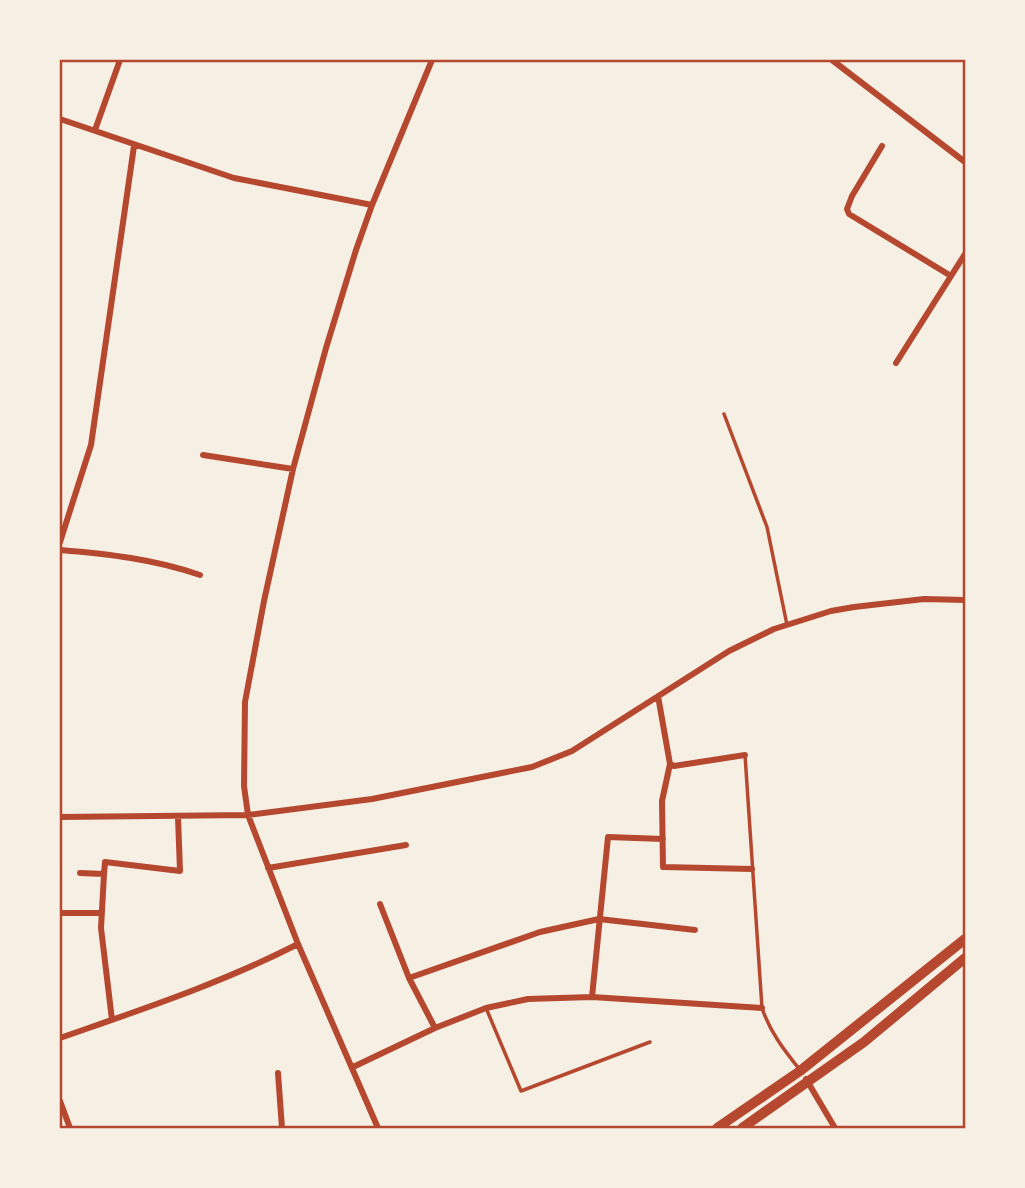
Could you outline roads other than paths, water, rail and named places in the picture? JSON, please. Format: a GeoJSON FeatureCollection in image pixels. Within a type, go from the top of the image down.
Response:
{"type":"FeatureCollection","features":[{"type":"Feature","properties":{"kind":"highway"},"geometry":{"type":"LineString","coordinates":[[717,1129],[800,1071],[965,939]]}},
{"type":"Feature","properties":{"kind":"highway"},"geometry":{"type":"LineString","coordinates":[[743,1129],[864,1042],[965,958]]}},
{"type":"Feature","properties":{"kind":"street"},"geometry":{"type":"LineString","coordinates":[[95,130],[120,60]]}},
{"type":"Feature","properties":{"kind":"street"},"geometry":{"type":"LineString","coordinates":[[378,1129],[298,944],[248,815],[244,786],[245,702],[293,469],[326,348],[372,205],[432,60]]}},
{"type":"Feature","properties":{"kind":"street"},"geometry":{"type":"LineString","coordinates":[[832,60],[965,162]]}},
{"type":"Feature","properties":{"kind":"street"},"geometry":{"type":"LineString","coordinates":[[60,119],[234,178],[372,205]]}},
{"type":"Feature","properties":{"kind":"street"},"geometry":{"type":"LineString","coordinates":[[60,542],[91,445],[134,146]]}},
{"type":"Feature","properties":{"kind":"street"},"geometry":{"type":"LineString","coordinates":[[882,146],[852,196],[847,209],[849,214],[951,276]]}},
{"type":"Feature","properties":{"kind":"street"},"geometry":{"type":"LineString","coordinates":[[896,363],[965,254]]}},
{"type":"Feature","properties":{"kind":"street"},"geometry":{"type":"LineString","coordinates":[[202,455],[293,469]]}},
{"type":"Feature","properties":{"kind":"street"},"geometry":{"type":"LineString","coordinates":[[60,550],[138,558],[172,565],[200,575]]}},
{"type":"Feature","properties":{"kind":"street"},"geometry":{"type":"LineString","coordinates":[[60,817],[248,815],[372,799],[531,767],[572,751],[729,651],[787,625],[831,611],[880,603],[924,599],[965,600]]}},
{"type":"Feature","properties":{"kind":"street"},"geometry":{"type":"LineString","coordinates":[[658,696],[670,764],[662,801],[663,867],[752,869]]}},
{"type":"Feature","properties":{"kind":"street"},"geometry":{"type":"LineString","coordinates":[[670,764],[674,766],[745,755]]}},
{"type":"Feature","properties":{"kind":"street"},"geometry":{"type":"LineString","coordinates":[[112,1020],[101,928],[105,862],[180,871],[177,817]]}},
{"type":"Feature","properties":{"kind":"street"},"geometry":{"type":"LineString","coordinates":[[592,997],[608,837],[663,839]]}},
{"type":"Feature","properties":{"kind":"street"},"geometry":{"type":"LineString","coordinates":[[268,868],[406,845]]}},
{"type":"Feature","properties":{"kind":"street"},"geometry":{"type":"LineString","coordinates":[[80,873],[104,874]]}},
{"type":"Feature","properties":{"kind":"street"},"geometry":{"type":"LineString","coordinates":[[380,904],[409,978],[435,1028]]}},
{"type":"Feature","properties":{"kind":"street"},"geometry":{"type":"LineString","coordinates":[[60,913],[102,913]]}},
{"type":"Feature","properties":{"kind":"street"},"geometry":{"type":"LineString","coordinates":[[409,978],[540,932],[599,919],[695,930]]}},
{"type":"Feature","properties":{"kind":"street"},"geometry":{"type":"LineString","coordinates":[[60,1038],[256,965],[298,944]]}},
{"type":"Feature","properties":{"kind":"street"},"geometry":{"type":"LineString","coordinates":[[353,1067],[435,1028],[486,1009],[528,999],[592,997],[762,1007]]}},
{"type":"Feature","properties":{"kind":"street"},"geometry":{"type":"LineString","coordinates":[[800,1071],[835,1129]]}},
{"type":"Feature","properties":{"kind":"street"},"geometry":{"type":"LineString","coordinates":[[278,1073],[282,1129]]}},
{"type":"Feature","properties":{"kind":"street"},"geometry":{"type":"LineString","coordinates":[[60,1101],[70,1129]]}},
{"type":"Feature","properties":{"kind":"lane"},"geometry":{"type":"LineString","coordinates":[[724,414],[767,527],[787,625]]}},
{"type":"Feature","properties":{"kind":"lane"},"geometry":{"type":"LineString","coordinates":[[745,755],[762,1007],[767,1024],[800,1071]]}},
{"type":"Feature","properties":{"kind":"lane"},"geometry":{"type":"LineString","coordinates":[[486,1009],[521,1091],[650,1042]]}}]}
